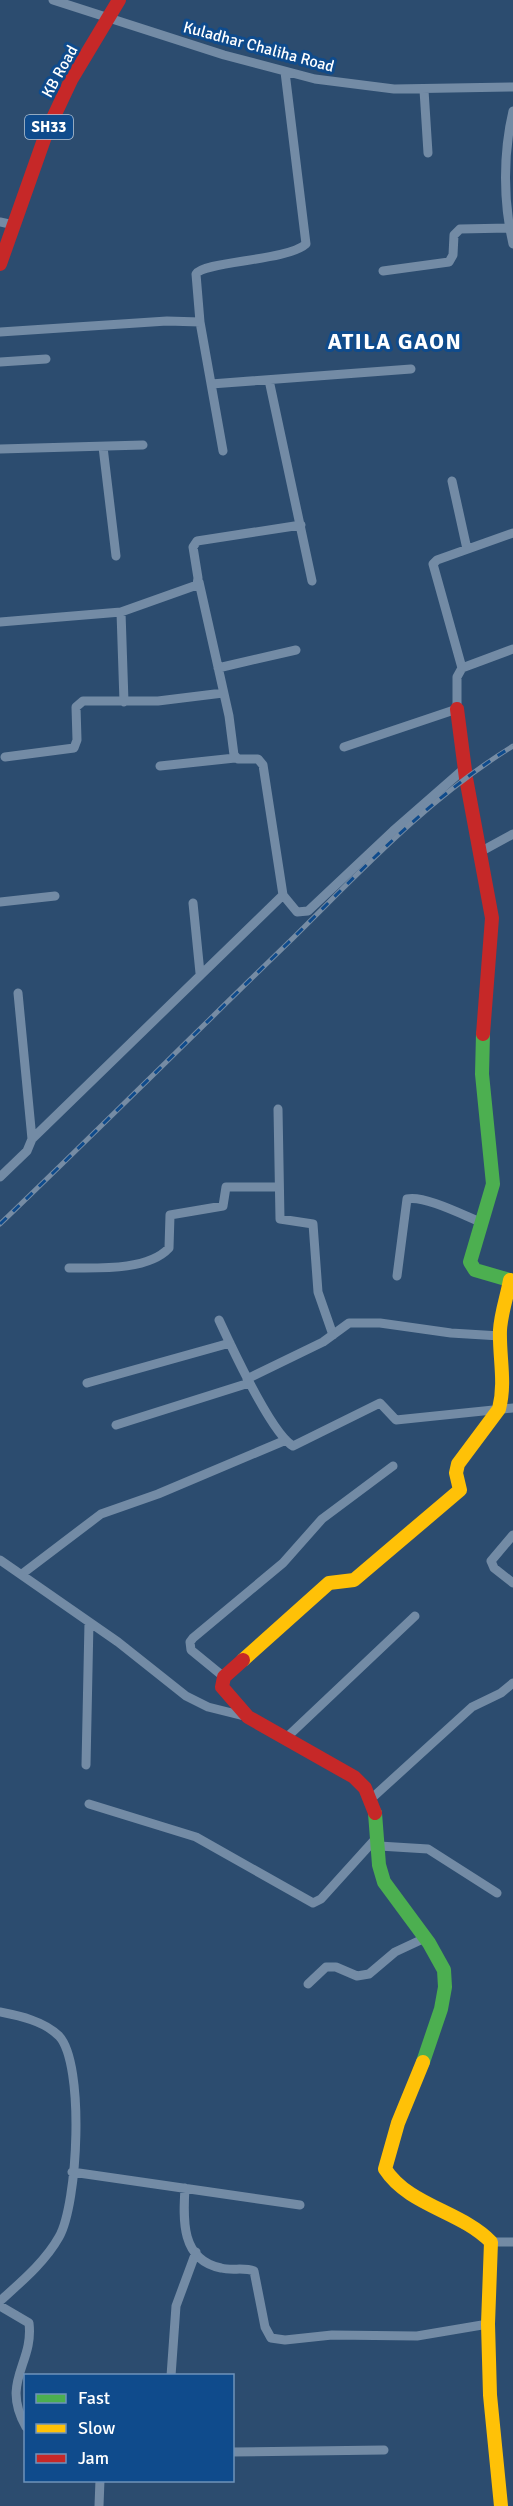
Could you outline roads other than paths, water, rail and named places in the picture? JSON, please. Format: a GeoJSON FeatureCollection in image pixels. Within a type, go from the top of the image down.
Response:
{"type":"FeatureCollection","features":[{"type":"Feature","properties":{"kind":"street","name":"Kuladhar Chaliha Road"},"geometry":{"type":"LineString","coordinates":[[53,0],[285,72],[339,83],[424,90],[513,87]]}},
{"type":"Feature","properties":{"kind":"street","name":"KB Road"},"geometry":{"type":"LineString","coordinates":[[0,264],[7,223],[57,110],[119,0]]}},
{"type":"Feature","properties":{"kind":"street"},"geometry":{"type":"LineString","coordinates":[[224,451],[200,322],[195,278],[198,271],[290,251],[306,244],[285,72]]}},
{"type":"Feature","properties":{"kind":"street"},"geometry":{"type":"LineString","coordinates":[[424,90],[428,153]]}},
{"type":"Feature","properties":{"kind":"street"},"geometry":{"type":"LineString","coordinates":[[513,111],[506,169],[509,228],[513,244]]}},
{"type":"Feature","properties":{"kind":"street"},"geometry":{"type":"LineString","coordinates":[[382,271],[449,262],[453,255],[454,235],[460,229],[509,228]]}},
{"type":"Feature","properties":{"kind":"street"},"geometry":{"type":"LineString","coordinates":[[0,332],[167,321],[200,322]]}},
{"type":"Feature","properties":{"kind":"street"},"geometry":{"type":"LineString","coordinates":[[0,362],[46,359]]}},
{"type":"Feature","properties":{"kind":"street"},"geometry":{"type":"LineString","coordinates":[[211,384],[411,369]]}},
{"type":"Feature","properties":{"kind":"street"},"geometry":{"type":"LineString","coordinates":[[269,380],[312,581]]}},
{"type":"Feature","properties":{"kind":"street"},"geometry":{"type":"LineString","coordinates":[[0,449],[143,445]]}},
{"type":"Feature","properties":{"kind":"street"},"geometry":{"type":"LineString","coordinates":[[103,447],[116,556]]}},
{"type":"Feature","properties":{"kind":"street"},"geometry":{"type":"LineString","coordinates":[[452,481],[467,549]]}},
{"type":"Feature","properties":{"kind":"street"},"geometry":{"type":"LineString","coordinates":[[235,758],[230,716],[199,582],[193,552],[194,544],[301,525]]}},
{"type":"Feature","properties":{"kind":"street"},"geometry":{"type":"LineString","coordinates":[[462,668],[433,564],[437,560],[513,533]]}},
{"type":"Feature","properties":{"kind":"street"},"geometry":{"type":"LineString","coordinates":[[0,622],[121,612],[193,589],[199,582]]}},
{"type":"Feature","properties":{"kind":"street"},"geometry":{"type":"LineString","coordinates":[[121,612],[124,702]]}},
{"type":"Feature","properties":{"kind":"street"},"geometry":{"type":"LineString","coordinates":[[248,1717],[225,1693],[222,1687],[224,1677],[329,1583],[354,1580],[455,1496],[460,1490],[456,1473],[458,1464],[506,1409],[500,1336],[512,1281],[471,1266],[471,1258],[493,1184],[483,1074],[484,1001],[492,918],[465,768],[457,709],[457,677],[462,668],[513,649]]}},
{"type":"Feature","properties":{"kind":"street"},"geometry":{"type":"LineString","coordinates":[[218,668],[296,650]]}},
{"type":"Feature","properties":{"kind":"street"},"geometry":{"type":"LineString","coordinates":[[5,757],[74,748],[76,745],[76,707],[79,703],[175,700],[223,693]]}},
{"type":"Feature","properties":{"kind":"street"},"geometry":{"type":"LineString","coordinates":[[344,747],[457,709]]}},
{"type":"Feature","properties":{"kind":"street"},"geometry":{"type":"LineString","coordinates":[[160,766],[235,758],[258,759],[263,765],[283,895],[297,912],[308,911],[465,768]]}},
{"type":"Feature","properties":{"kind":"street"},"geometry":{"type":"LineString","coordinates":[[480,852],[513,834]]}},
{"type":"Feature","properties":{"kind":"street"},"geometry":{"type":"LineString","coordinates":[[0,1178],[27,1151],[33,1138],[200,973],[283,895]]}},
{"type":"Feature","properties":{"kind":"street"},"geometry":{"type":"LineString","coordinates":[[0,902],[54,896]]}},
{"type":"Feature","properties":{"kind":"street"},"geometry":{"type":"LineString","coordinates":[[193,903],[200,973]]}},
{"type":"Feature","properties":{"kind":"street"},"geometry":{"type":"LineString","coordinates":[[18,993],[33,1138]]}},
{"type":"Feature","properties":{"kind":"street"},"geometry":{"type":"LineString","coordinates":[[278,1109],[280,1219],[310,1222],[315,1227],[316,1285],[333,1335]]}},
{"type":"Feature","properties":{"kind":"street"},"geometry":{"type":"LineString","coordinates":[[69,1268],[118,1268],[164,1253],[169,1248],[170,1215],[223,1206],[226,1187],[279,1186]]}},
{"type":"Feature","properties":{"kind":"street"},"geometry":{"type":"LineString","coordinates":[[397,1276],[407,1199],[414,1198],[432,1203],[483,1223]]}},
{"type":"Feature","properties":{"kind":"street"},"geometry":{"type":"LineString","coordinates":[[219,1320],[248,1381],[290,1444],[298,1445],[380,1403],[396,1420],[506,1409]]}},
{"type":"Feature","properties":{"kind":"street"},"geometry":{"type":"LineString","coordinates":[[116,1425],[248,1381],[333,1335],[342,1326],[356,1322],[464,1335],[500,1336]]}},
{"type":"Feature","properties":{"kind":"street"},"geometry":{"type":"LineString","coordinates":[[87,1383],[230,1343]]}},
{"type":"Feature","properties":{"kind":"street"},"geometry":{"type":"LineString","coordinates":[[22,1574],[101,1514],[158,1494],[286,1440]]}},
{"type":"Feature","properties":{"kind":"street"},"geometry":{"type":"LineString","coordinates":[[224,1677],[191,1650],[193,1638],[283,1563],[315,1524],[393,1466]]}},
{"type":"Feature","properties":{"kind":"street"},"geometry":{"type":"LineString","coordinates":[[513,1535],[491,1561],[494,1568],[513,1583]]}},
{"type":"Feature","properties":{"kind":"street"},"geometry":{"type":"LineString","coordinates":[[0,1560],[89,1622],[186,1696],[208,1707],[248,1717],[354,1777],[372,1798],[384,1881],[421,1932],[444,1970],[445,1994],[385,2169],[395,2183],[473,2226],[491,2242],[513,2242]]}},
{"type":"Feature","properties":{"kind":"street"},"geometry":{"type":"LineString","coordinates":[[286,1738],[415,1616]]}},
{"type":"Feature","properties":{"kind":"street"},"geometry":{"type":"LineString","coordinates":[[86,1765],[89,1622]]}},
{"type":"Feature","properties":{"kind":"street"},"geometry":{"type":"LineString","coordinates":[[372,1798],[472,1707],[501,1693],[513,1683]]}},
{"type":"Feature","properties":{"kind":"street"},"geometry":{"type":"LineString","coordinates":[[89,1804],[196,1837],[313,1903],[321,1899],[378,1841]]}},
{"type":"Feature","properties":{"kind":"street"},"geometry":{"type":"LineString","coordinates":[[378,1841],[428,1849],[497,1893]]}},
{"type":"Feature","properties":{"kind":"street"},"geometry":{"type":"LineString","coordinates":[[308,1984],[318,1972],[326,1967],[336,1967],[357,1976],[369,1974],[421,1932]]}},
{"type":"Feature","properties":{"kind":"street"},"geometry":{"type":"LineString","coordinates":[[0,2012],[36,2022],[50,2029],[67,2048],[73,2072],[76,2108],[72,2172],[66,2217],[60,2235],[30,2273],[0,2301]]}},
{"type":"Feature","properties":{"kind":"street"},"geometry":{"type":"LineString","coordinates":[[72,2172],[300,2205]]}},
{"type":"Feature","properties":{"kind":"street"},"geometry":{"type":"LineString","coordinates":[[185,2188],[183,2225],[196,2252],[207,2264],[215,2267],[254,2271],[265,2327],[272,2338],[277,2340],[332,2335],[417,2336],[488,2324]]}},
{"type":"Feature","properties":{"kind":"street"},"geometry":{"type":"LineString","coordinates":[[491,2242],[488,2324],[490,2395],[501,2506]]}},
{"type":"Feature","properties":{"kind":"street"},"geometry":{"type":"LineString","coordinates":[[171,2374],[176,2306],[196,2252]]}},
{"type":"Feature","properties":{"kind":"street"},"geometry":{"type":"LineString","coordinates":[[0,2306],[29,2323],[29,2340],[11,2379],[10,2390],[16,2411],[24,2424]]}},
{"type":"Feature","properties":{"kind":"street"},"geometry":{"type":"LineString","coordinates":[[234,2452],[384,2450]]}},
{"type":"Feature","properties":{"kind":"street"},"geometry":{"type":"LineString","coordinates":[[99,2506],[100,2482]]}},
{"type":"Feature","properties":{"kind":"railway"},"geometry":{"type":"LineString","coordinates":[[0,1224],[368,863],[452,789],[513,746]]}},
{"type":"Feature","properties":{"kind":"district","name":"ATILA GAON"},"geometry":{"type":"Point","coordinates":[395,341]}}]}
